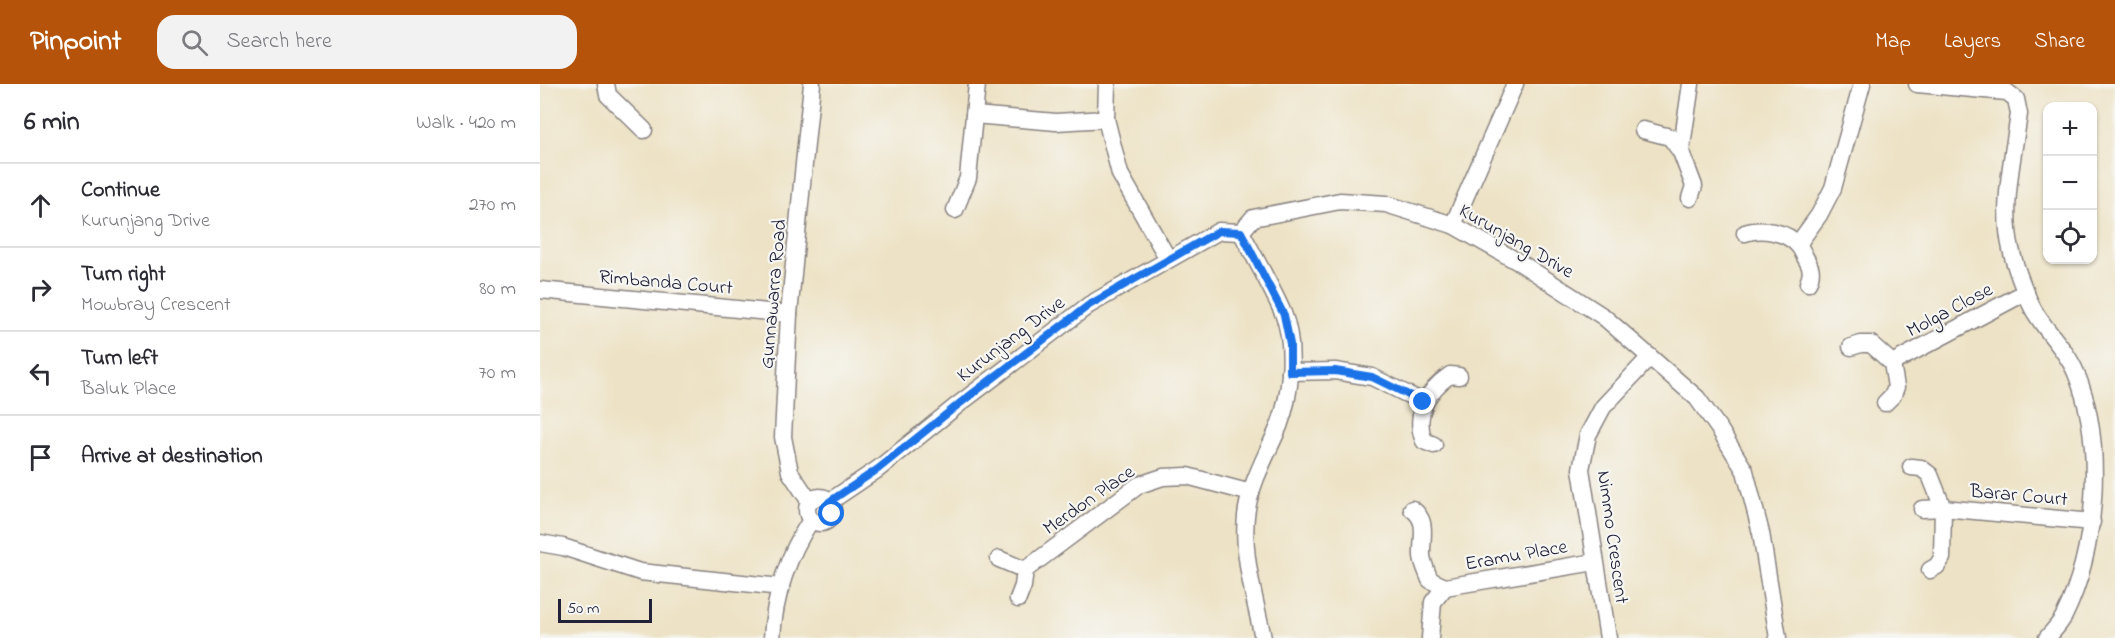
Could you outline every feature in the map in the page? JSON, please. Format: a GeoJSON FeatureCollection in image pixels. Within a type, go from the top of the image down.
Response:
{"type":"FeatureCollection","features":[{"type":"Feature","properties":{"kind":"street"},"geometry":{"type":"LineString","coordinates":[[606,84],[608,94],[644,129]]}},
{"type":"Feature","properties":{"kind":"street","name":"Gunnawarra Road"},"geometry":{"type":"LineString","coordinates":[[810,502],[790,472],[783,437],[789,314],[812,84]]}},
{"type":"Feature","properties":{"kind":"street"},"geometry":{"type":"LineString","coordinates":[[955,210],[968,178],[976,84]]}},
{"type":"Feature","properties":{"kind":"street"},"geometry":{"type":"LineString","coordinates":[[1107,84],[1106,119],[1120,174],[1168,259]]}},
{"type":"Feature","properties":{"kind":"street"},"geometry":{"type":"LineString","coordinates":[[1453,225],[1515,84]]}},
{"type":"Feature","properties":{"kind":"street"},"geometry":{"type":"LineString","coordinates":[[1681,152],[1690,84]]}},
{"type":"Feature","properties":{"kind":"street"},"geometry":{"type":"LineString","coordinates":[[1798,244],[1819,215],[1833,189],[1862,84]]}},
{"type":"Feature","properties":{"kind":"street"},"geometry":{"type":"LineString","coordinates":[[1917,84],[2007,92],[2016,99],[2019,114],[2007,222],[2012,250],[2033,309],[2076,371],[2089,412],[2093,468],[2092,522],[2082,568],[2063,617],[2047,638]]}},
{"type":"Feature","properties":{"kind":"street"},"geometry":{"type":"LineString","coordinates":[[974,115],[1056,122],[1106,119]]}},
{"type":"Feature","properties":{"kind":"street"},"geometry":{"type":"LineString","coordinates":[[1642,130],[1670,137],[1681,152],[1694,186],[1690,198]]}},
{"type":"Feature","properties":{"kind":"street","name":"Kurunjang Drive"},"geometry":{"type":"LineString","coordinates":[[829,502],[878,469],[1089,305],[1219,231],[1241,232],[1253,218],[1340,201],[1386,204],[1453,225],[1522,264],[1604,317],[1697,398],[1745,471],[1761,533],[1778,638]]}},
{"type":"Feature","properties":{"kind":"street"},"geometry":{"type":"LineString","coordinates":[[1745,233],[1761,231],[1781,234],[1798,244],[1811,267],[1808,283]]}},
{"type":"Feature","properties":{"kind":"street"},"geometry":{"type":"LineString","coordinates":[[1241,232],[1284,315],[1290,344],[1290,372],[1280,422],[1251,493],[1246,515],[1246,546],[1263,638]]}},
{"type":"Feature","properties":{"kind":"street","name":"Rimbanda Court"},"geometry":{"type":"LineString","coordinates":[[540,290],[789,314]]}},
{"type":"Feature","properties":{"kind":"street","name":"Molga Close"},"geometry":{"type":"LineString","coordinates":[[1892,363],[2026,292]]}},
{"type":"Feature","properties":{"kind":"street"},"geometry":{"type":"LineString","coordinates":[[1851,347],[1870,344],[1892,363],[1896,387],[1893,395],[1885,403]]}},
{"type":"Feature","properties":{"kind":"street","name":"Nimmo Crescent"},"geometry":{"type":"LineString","coordinates":[[1608,638],[1581,469],[1588,435],[1603,407],[1650,357]]}},
{"type":"Feature","properties":{"kind":"street"},"geometry":{"type":"LineString","coordinates":[[1290,372],[1335,371],[1372,377],[1423,402]]}},
{"type":"Feature","properties":{"kind":"street"},"geometry":{"type":"LineString","coordinates":[[1434,445],[1424,441],[1420,432],[1423,402],[1437,384],[1450,375],[1459,376]]}},
{"type":"Feature","properties":{"kind":"street","name":"Barar Court"},"geometry":{"type":"LineString","coordinates":[[1911,467],[1921,468],[1930,475],[1943,508],[1942,558],[1937,566],[1930,570]]}},
{"type":"Feature","properties":{"kind":"street","name":"Merdon Place"},"geometry":{"type":"LineString","coordinates":[[1025,570],[1138,484],[1163,477],[1186,476],[1251,493]]}},
{"type":"Feature","properties":{"kind":"street"},"geometry":{"type":"LineString","coordinates":[[822,498],[829,502],[832,510],[830,518],[823,523],[811,520],[807,509],[810,502],[822,498]]}},
{"type":"Feature","properties":{"kind":"street","name":"Barar Court"},"geometry":{"type":"LineString","coordinates":[[1922,509],[1943,508],[2092,522]]}},
{"type":"Feature","properties":{"kind":"street","name":"Eramu Place"},"geometry":{"type":"LineString","coordinates":[[1412,509],[1419,514],[1423,524],[1422,559],[1430,580],[1444,587],[1595,562]]}},
{"type":"Feature","properties":{"kind":"street"},"geometry":{"type":"LineString","coordinates":[[772,638],[773,619],[784,574],[800,537],[811,520]]}},
{"type":"Feature","properties":{"kind":"street"},"geometry":{"type":"LineString","coordinates":[[540,543],[563,548],[640,573],[781,587]]}},
{"type":"Feature","properties":{"kind":"street"},"geometry":{"type":"LineString","coordinates":[[999,559],[1025,570],[1023,586],[1018,599]]}},
{"type":"Feature","properties":{"kind":"street","name":"Eramu Place"},"geometry":{"type":"LineString","coordinates":[[1430,638],[1433,602],[1444,587]]}},
{"type":"Feature","properties":{"kind":"route"},"geometry":{"type":"LineString","coordinates":[[832,514],[829,502],[878,469],[1089,305],[1219,231],[1241,232],[1284,315],[1290,344],[1290,372],[1335,371],[1372,377],[1423,402]]}}]}
